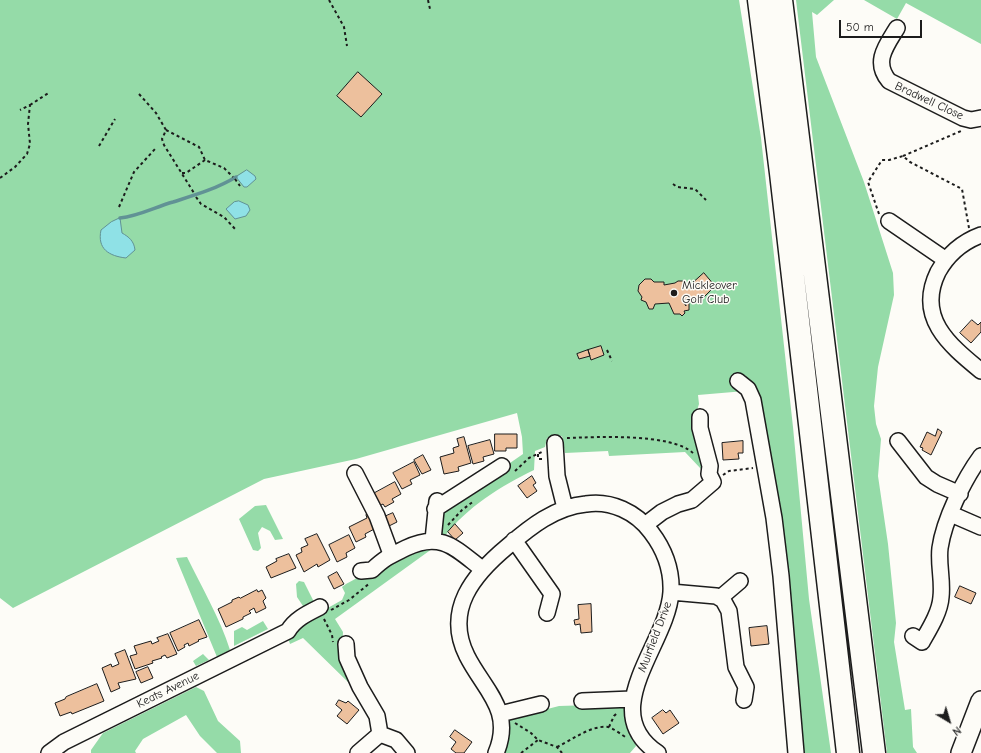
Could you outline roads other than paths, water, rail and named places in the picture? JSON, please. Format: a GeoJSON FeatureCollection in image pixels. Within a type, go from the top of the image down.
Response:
{"type":"FeatureCollection","features":[{"type":"Feature","properties":{"kind":"highway"},"geometry":{"type":"LineString","coordinates":[[759,0],[781,173],[848,753]]}},
{"type":"Feature","properties":{"kind":"highway"},"geometry":{"type":"LineString","coordinates":[[781,0],[874,753]]}},
{"type":"Feature","properties":{"kind":"main road"},"geometry":{"type":"LineString","coordinates":[[961,753],[981,701]]}},
{"type":"Feature","properties":{"kind":"street","name":"Bradwell Close"},"geometry":{"type":"LineString","coordinates":[[897,28],[881,58],[882,71],[888,81],[963,118],[971,120],[979,118]]}},
{"type":"Feature","properties":{"kind":"street"},"geometry":{"type":"LineString","coordinates":[[889,221],[946,260]]}},
{"type":"Feature","properties":{"kind":"street"},"geometry":{"type":"LineString","coordinates":[[976,237],[958,247],[946,260],[932,289],[932,314],[938,327],[952,346],[981,371]]}},
{"type":"Feature","properties":{"kind":"street"},"geometry":{"type":"LineString","coordinates":[[738,381],[748,389],[753,400],[765,466],[786,617],[796,753]]}},
{"type":"Feature","properties":{"kind":"street"},"geometry":{"type":"LineString","coordinates":[[645,526],[662,512],[697,497],[713,482],[700,428],[700,417]]}},
{"type":"Feature","properties":{"kind":"street"},"geometry":{"type":"LineString","coordinates":[[898,441],[926,477],[937,484],[960,494]]}},
{"type":"Feature","properties":{"kind":"street"},"geometry":{"type":"LineString","coordinates":[[548,454],[557,476],[565,508]]}},
{"type":"Feature","properties":{"kind":"street"},"geometry":{"type":"LineString","coordinates":[[913,636],[922,642],[940,604],[942,597],[940,548],[951,514],[981,456]]}},
{"type":"Feature","properties":{"kind":"street"},"geometry":{"type":"LineString","coordinates":[[433,540],[436,504],[502,466]]}},
{"type":"Feature","properties":{"kind":"street"},"geometry":{"type":"LineString","coordinates":[[355,473],[377,516],[391,554]]}},
{"type":"Feature","properties":{"kind":"street","name":"Muirfield Drive"},"geometry":{"type":"LineString","coordinates":[[496,753],[501,732],[500,717],[493,696],[468,657],[461,642],[459,627],[460,611],[465,596],[482,569],[514,540],[552,514],[565,508],[584,504],[601,503],[634,515],[659,544],[667,562],[671,592],[666,615],[632,703]]}},
{"type":"Feature","properties":{"kind":"street"},"geometry":{"type":"LineString","coordinates":[[951,514],[981,527]]}},
{"type":"Feature","properties":{"kind":"street"},"geometry":{"type":"LineString","coordinates":[[370,574],[386,557],[391,554],[418,542],[433,540],[455,548],[482,569]]}},
{"type":"Feature","properties":{"kind":"street"},"geometry":{"type":"LineString","coordinates":[[514,540],[552,594],[547,613]]}},
{"type":"Feature","properties":{"kind":"street"},"geometry":{"type":"LineString","coordinates":[[720,598],[740,580]]}},
{"type":"Feature","properties":{"kind":"street"},"geometry":{"type":"LineString","coordinates":[[671,592],[716,596],[726,604],[729,611],[732,658],[746,687],[744,700]]}},
{"type":"Feature","properties":{"kind":"street","name":"Keats Avenue"},"geometry":{"type":"LineString","coordinates":[[51,753],[64,742],[288,631],[296,621],[325,609]]}},
{"type":"Feature","properties":{"kind":"street"},"geometry":{"type":"LineString","coordinates":[[346,644],[347,658],[360,687],[377,716],[380,734]]}},
{"type":"Feature","properties":{"kind":"street"},"geometry":{"type":"LineString","coordinates":[[582,701],[632,703],[636,727],[644,741],[658,753]]}},
{"type":"Feature","properties":{"kind":"street"},"geometry":{"type":"LineString","coordinates":[[500,717],[541,704]]}},
{"type":"Feature","properties":{"kind":"street"},"geometry":{"type":"LineString","coordinates":[[358,753],[380,734]]}},
{"type":"Feature","properties":{"kind":"street"},"geometry":{"type":"LineString","coordinates":[[380,734],[396,740],[407,753]]}},
{"type":"Feature","properties":{"kind":"water"},"geometry":{"type":"Polygon","coordinates":[[[247,170],[255,176],[256,179],[247,187],[244,187],[236,177],[247,170]]]}},
{"type":"Feature","properties":{"kind":"water"},"geometry":{"type":"Polygon","coordinates":[[[239,201],[248,205],[250,210],[246,216],[235,219],[226,209],[234,202],[239,201]]]}},
{"type":"Feature","properties":{"kind":"water"},"geometry":{"type":"Polygon","coordinates":[[[120,218],[122,233],[131,240],[134,244],[135,250],[126,258],[114,255],[106,250],[103,247],[100,237],[101,230],[111,222],[120,218]]]}},
{"type":"Feature","properties":{"kind":"waterway"},"geometry":{"type":"LineString","coordinates":[[120,218],[197,194],[221,185],[236,177]]}},
{"type":"Feature","properties":{"kind":"place","name":"Mickleover Golf Club"},"geometry":{"type":"Point","coordinates":[674,293]}}]}
